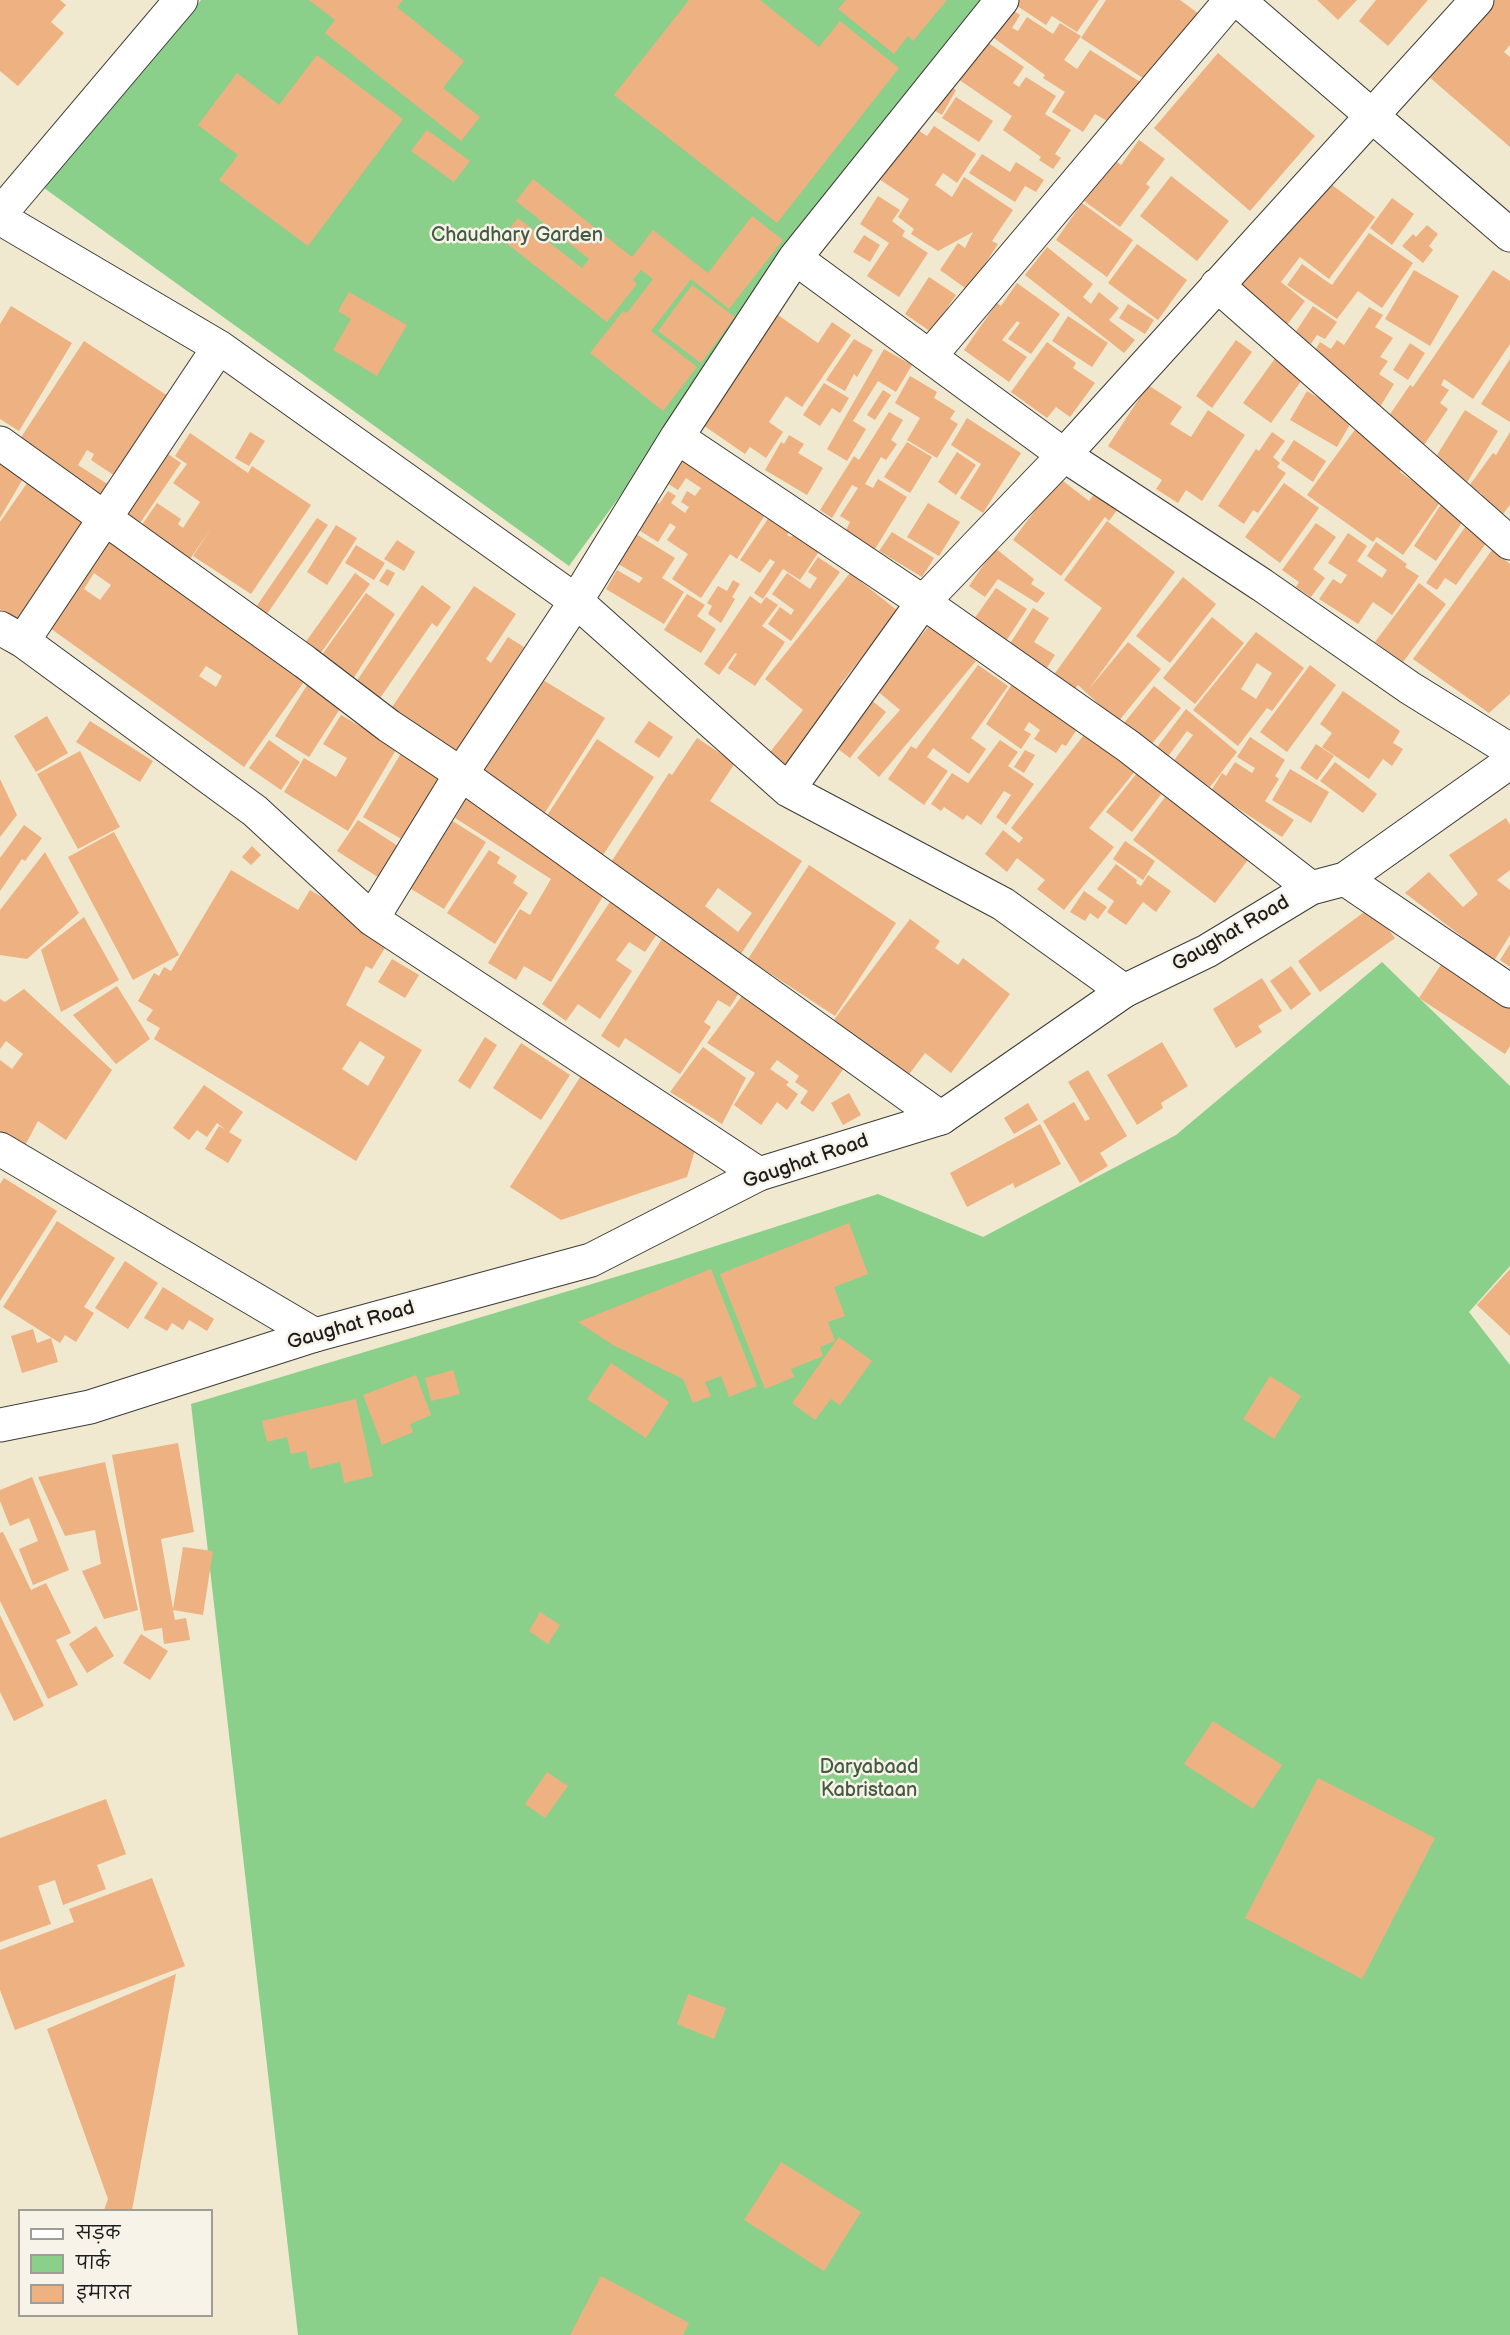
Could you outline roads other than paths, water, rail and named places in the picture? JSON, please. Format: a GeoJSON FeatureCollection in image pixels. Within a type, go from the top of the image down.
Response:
{"type":"FeatureCollection","features":[{"type":"Feature","properties":{"kind":"street"},"geometry":{"type":"LineString","coordinates":[[0,214],[181,0]]}},
{"type":"Feature","properties":{"kind":"street"},"geometry":{"type":"LineString","coordinates":[[372,919],[461,774],[576,601],[677,437],[795,258],[1002,0]]}},
{"type":"Feature","properties":{"kind":"street"},"geometry":{"type":"LineString","coordinates":[[930,356],[1231,0]]}},
{"type":"Feature","properties":{"kind":"street"},"geometry":{"type":"LineString","coordinates":[[1238,0],[1510,235]]}},
{"type":"Feature","properties":{"kind":"street"},"geometry":{"type":"LineString","coordinates":[[788,790],[923,603],[1064,455],[1477,0]]}},
{"type":"Feature","properties":{"kind":"street"},"geometry":{"type":"LineString","coordinates":[[0,219],[219,347],[576,601],[788,790],[1003,904],[1125,991]]}},
{"type":"Feature","properties":{"kind":"street"},"geometry":{"type":"LineString","coordinates":[[795,258],[1064,455],[1410,688],[1510,750]]}},
{"type":"Feature","properties":{"kind":"street"},"geometry":{"type":"LineString","coordinates":[[1217,285],[1510,543]]}},
{"type":"Feature","properties":{"kind":"street"},"geometry":{"type":"LineString","coordinates":[[219,347],[106,518],[12,635],[255,811],[372,919],[759,1174]]}},
{"type":"Feature","properties":{"kind":"street"},"geometry":{"type":"LineString","coordinates":[[677,437],[923,603],[1128,746],[1311,888]]}},
{"type":"Feature","properties":{"kind":"street"},"geometry":{"type":"LineString","coordinates":[[0,443],[389,726],[461,774],[941,1118]]}},
{"type":"Feature","properties":{"kind":"street","name":"Gaughat Road"},"geometry":{"type":"LineString","coordinates":[[0,1425],[90,1407],[315,1335],[591,1260],[759,1174],[941,1118],[1125,991],[1207,951],[1311,888],[1345,879],[1510,762]]}},
{"type":"Feature","properties":{"kind":"street"},"geometry":{"type":"LineString","coordinates":[[1345,879],[1510,991]]}},
{"type":"Feature","properties":{"kind":"street"},"geometry":{"type":"LineString","coordinates":[[0,1149],[315,1335]]}},
{"type":"Feature","properties":{"kind":"park label","name":"Chaudhary Garden"},"geometry":{"type":"Point","coordinates":[517,236]}},
{"type":"Feature","properties":{"kind":"park label","name":"Daryabaad Kabristaan"},"geometry":{"type":"Point","coordinates":[869,1780]}}]}
